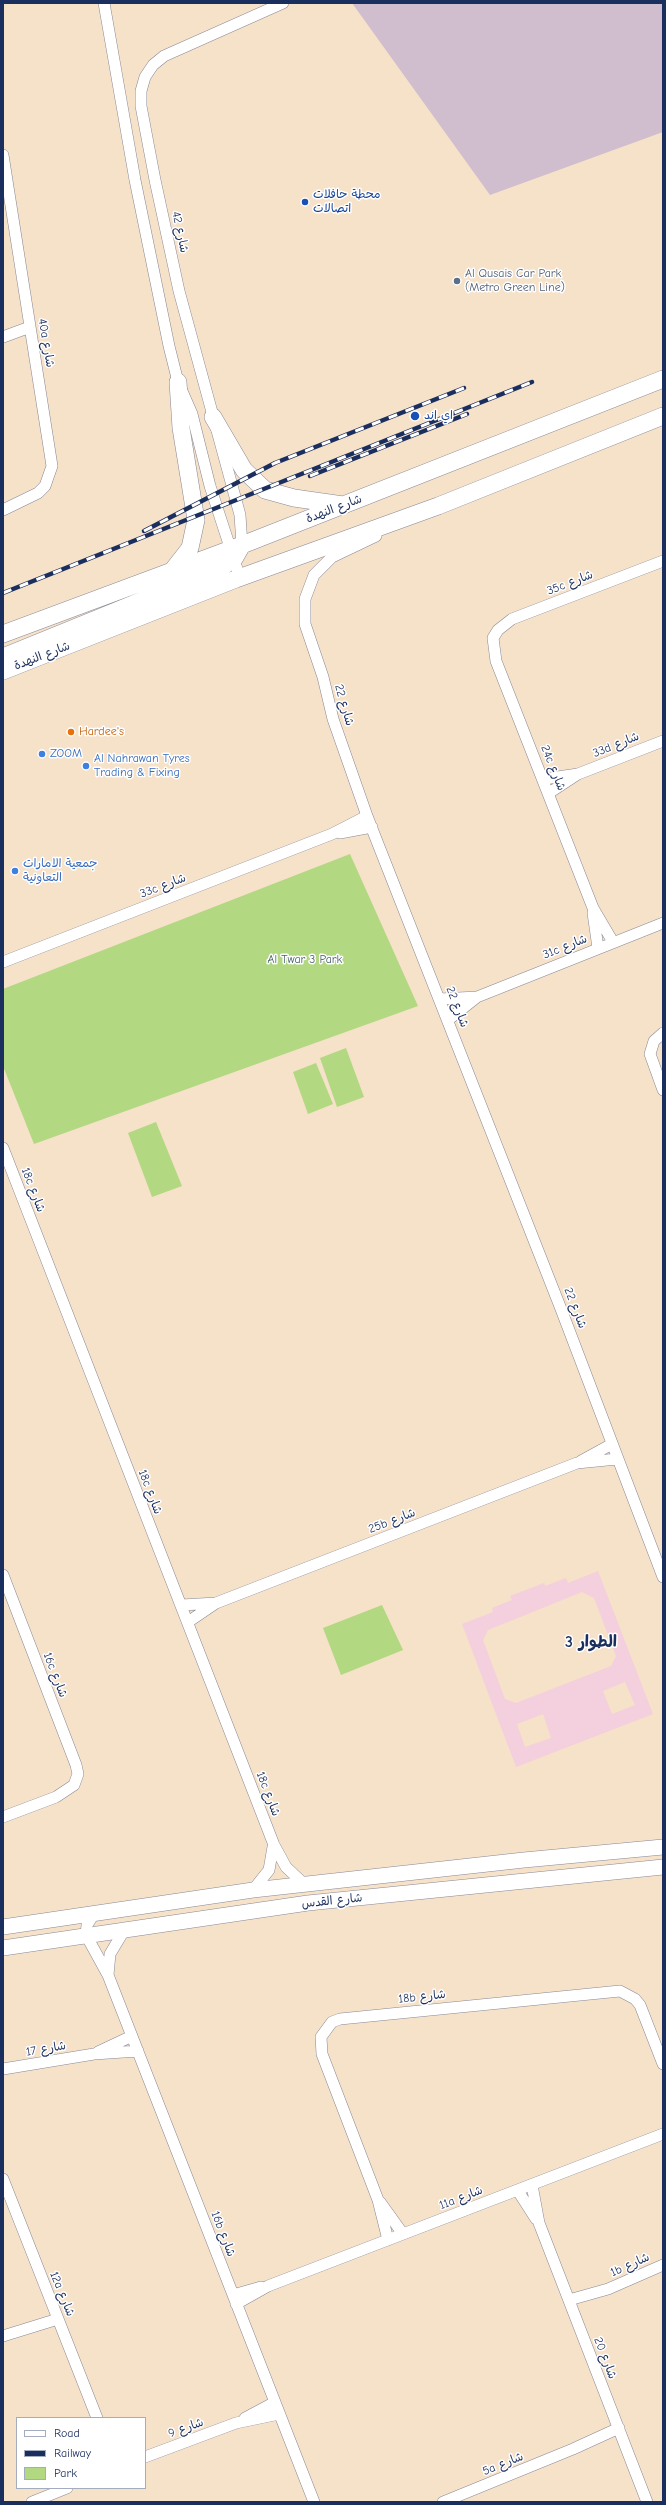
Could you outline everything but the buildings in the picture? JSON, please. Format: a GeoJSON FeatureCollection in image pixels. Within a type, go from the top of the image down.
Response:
{"type":"FeatureCollection","features":[{"type":"Feature","properties":{"kind":"main road","name":"شارع النهدة"},"geometry":{"type":"LineString","coordinates":[[3,634],[171,572],[236,551],[346,505],[663,379]]}},
{"type":"Feature","properties":{"kind":"main road"},"geometry":{"type":"LineString","coordinates":[[171,572],[190,548],[196,520],[179,416],[178,382]]}},
{"type":"Feature","properties":{"kind":"main road","name":"شارع النهدة"},"geometry":{"type":"LineString","coordinates":[[3,671],[240,578],[438,506],[663,416]]}},
{"type":"Feature","properties":{"kind":"main road"},"geometry":{"type":"LineString","coordinates":[[213,418],[244,470],[265,490],[294,498],[346,505]]}},
{"type":"Feature","properties":{"kind":"main road"},"geometry":{"type":"LineString","coordinates":[[3,657],[211,573],[236,551]]}},
{"type":"Feature","properties":{"kind":"main road","name":"شارع القدس"},"geometry":{"type":"LineString","coordinates":[[3,1927],[95,1912],[253,1890],[663,1847]]}},
{"type":"Feature","properties":{"kind":"main road","name":"شارع القدس"},"geometry":{"type":"LineString","coordinates":[[3,1948],[308,1903],[663,1867]]}},
{"type":"Feature","properties":{"kind":"street","name":"شارع 42"},"geometry":{"type":"LineString","coordinates":[[104,3],[160,306],[178,382],[192,414],[210,486],[236,551],[240,578]]}},
{"type":"Feature","properties":{"kind":"street","name":"شارع 42"},"geometry":{"type":"LineString","coordinates":[[236,551],[240,515],[180,291],[155,180],[141,106],[141,91],[145,77],[153,65],[164,56],[283,3]]}},
{"type":"Feature","properties":{"kind":"street","name":"40a شارع"},"geometry":{"type":"LineString","coordinates":[[3,155],[8,217],[30,327],[52,466],[45,486],[38,493],[3,510]]}},
{"type":"Feature","properties":{"kind":"street"},"geometry":{"type":"LineString","coordinates":[[3,337],[30,327]]}},
{"type":"Feature","properties":{"kind":"street","name":"شارع 22"},"geometry":{"type":"LineString","coordinates":[[438,506],[332,557],[322,566],[308,585],[305,599],[305,624],[323,677],[333,718],[367,816],[440,999],[663,1577]]}},
{"type":"Feature","properties":{"kind":"street","name":"35c شارع"},"geometry":{"type":"LineString","coordinates":[[493,638],[498,630],[512,619],[663,561]]}},
{"type":"Feature","properties":{"kind":"street","name":"24c شارع"},"geometry":{"type":"LineString","coordinates":[[493,638],[496,661],[593,908],[613,942]]}},
{"type":"Feature","properties":{"kind":"street","name":"33d شارع"},"geometry":{"type":"LineString","coordinates":[[549,793],[578,774],[663,740]]}},
{"type":"Feature","properties":{"kind":"street","name":"33d شارع"},"geometry":{"type":"LineString","coordinates":[[544,780],[578,774]]}},
{"type":"Feature","properties":{"kind":"street","name":"33c شارع"},"geometry":{"type":"LineString","coordinates":[[3,962],[332,834],[367,816]]}},
{"type":"Feature","properties":{"kind":"street","name":"33c شارع"},"geometry":{"type":"LineString","coordinates":[[332,834],[372,827]]}},
{"type":"Feature","properties":{"kind":"street","name":"24c شارع"},"geometry":{"type":"LineString","coordinates":[[593,908],[598,948]]}},
{"type":"Feature","properties":{"kind":"street","name":"31c شارع"},"geometry":{"type":"LineString","coordinates":[[448,1020],[478,997],[663,923]]}},
{"type":"Feature","properties":{"kind":"street","name":"31c شارع"},"geometry":{"type":"LineString","coordinates":[[440,999],[478,997]]}},
{"type":"Feature","properties":{"kind":"street"},"geometry":{"type":"LineString","coordinates":[[663,1033],[652,1045],[650,1054],[663,1090]]}},
{"type":"Feature","properties":{"kind":"street","name":"18c شارع"},"geometry":{"type":"LineString","coordinates":[[3,1148],[182,1605],[274,1845],[286,1868],[304,1884]]}},
{"type":"Feature","properties":{"kind":"street","name":"25b شارع"},"geometry":{"type":"LineString","coordinates":[[188,1622],[216,1603],[577,1463],[612,1444]]}},
{"type":"Feature","properties":{"kind":"street","name":"25b شارع"},"geometry":{"type":"LineString","coordinates":[[577,1463],[618,1459]]}},
{"type":"Feature","properties":{"kind":"street","name":"16c شارع"},"geometry":{"type":"LineString","coordinates":[[3,1575],[76,1765],[78,1774],[74,1784],[56,1797],[3,1817]]}},
{"type":"Feature","properties":{"kind":"street","name":"25b شارع"},"geometry":{"type":"LineString","coordinates":[[182,1605],[216,1603]]}},
{"type":"Feature","properties":{"kind":"street"},"geometry":{"type":"LineString","coordinates":[[253,1890],[269,1870],[274,1845]]}},
{"type":"Feature","properties":{"kind":"street"},"geometry":{"type":"LineString","coordinates":[[86,1935],[87,1925],[95,1912]]}},
{"type":"Feature","properties":{"kind":"street","name":"16b شارع"},"geometry":{"type":"LineString","coordinates":[[108,1975],[110,1954],[125,1929]]}},
{"type":"Feature","properties":{"kind":"street","name":"16b شارع"},"geometry":{"type":"LineString","coordinates":[[86,1935],[108,1975],[314,2502]]}},
{"type":"Feature","properties":{"kind":"street","name":"18b شارع"},"geometry":{"type":"LineString","coordinates":[[388,2240],[378,2200],[322,2054],[322,2037],[332,2022],[340,2019],[620,1991],[635,1999],[640,2005],[663,2064]]}},
{"type":"Feature","properties":{"kind":"street","name":"شارع 17"},"geometry":{"type":"LineString","coordinates":[[94,2054],[132,2036]]}},
{"type":"Feature","properties":{"kind":"street","name":"شارع 17"},"geometry":{"type":"LineString","coordinates":[[3,2070],[94,2054],[138,2051]]}},
{"type":"Feature","properties":{"kind":"street","name":"11a شارع"},"geometry":{"type":"LineString","coordinates":[[234,2299],[663,2134]]}},
{"type":"Feature","properties":{"kind":"street","name":"12a شارع"},"geometry":{"type":"LineString","coordinates":[[3,2179],[7,2204],[56,2314],[97,2417]]}},
{"type":"Feature","properties":{"kind":"street","name":"شارع 20"},"geometry":{"type":"LineString","coordinates":[[532,2185],[539,2223],[648,2502]]}},
{"type":"Feature","properties":{"kind":"street","name":"شارع 20"},"geometry":{"type":"LineString","coordinates":[[518,2191],[539,2223]]}},
{"type":"Feature","properties":{"kind":"street","name":"18b شارع"},"geometry":{"type":"LineString","coordinates":[[378,2200],[403,2234]]}},
{"type":"Feature","properties":{"kind":"street","name":"1b شارع"},"geometry":{"type":"LineString","coordinates":[[570,2303],[594,2298],[608,2289],[663,2264]]}},
{"type":"Feature","properties":{"kind":"street"},"geometry":{"type":"LineString","coordinates":[[3,2336],[56,2314]]}},
{"type":"Feature","properties":{"kind":"street","name":"شارع 9"},"geometry":{"type":"LineString","coordinates":[[146,2457],[236,2423],[275,2402]]}},
{"type":"Feature","properties":{"kind":"street","name":"شارع 9"},"geometry":{"type":"LineString","coordinates":[[236,2423],[279,2414]]}},
{"type":"Feature","properties":{"kind":"street","name":"5a شارع"},"geometry":{"type":"LineString","coordinates":[[446,2502],[573,2449],[620,2432]]}},
{"type":"Feature","properties":{"kind":"street"},"geometry":{"type":"LineString","coordinates":[[32,2502],[64,2489]]}},
{"type":"Feature","properties":{"kind":"street"},"geometry":{"type":"LineString","coordinates":[[471,2502],[474,2490]]}},
{"type":"Feature","properties":{"kind":"shaded area"},"geometry":{"type":"Polygon","coordinates":[[[352,3],[663,3],[663,132],[490,195],[352,3]]]}},
{"type":"Feature","properties":{"kind":"shaded area"},"geometry":{"type":"Polygon","coordinates":[[[598,1571],[653,1714],[516,1767],[462,1624],[493,1612],[492,1608],[512,1600],[510,1596],[544,1583],[545,1586],[566,1578],[568,1583],[598,1571]],[[582,1592],[488,1630],[483,1640],[505,1699],[516,1703],[611,1666],[616,1656],[594,1598],[582,1592]],[[625,1682],[603,1691],[612,1714],[635,1705],[625,1682]],[[543,1714],[517,1724],[525,1747],[551,1738],[543,1714]]]}},
{"type":"Feature","properties":{"kind":"green space","name":"Al Twar 3 Park"},"geometry":{"type":"Polygon","coordinates":[[[350,854],[418,1006],[34,1144],[3,1066],[3,989],[350,854]]]}},
{"type":"Feature","properties":{"kind":"green space"},"geometry":{"type":"Polygon","coordinates":[[[346,1048],[364,1097],[337,1107],[320,1058],[346,1048]]]}},
{"type":"Feature","properties":{"kind":"green space"},"geometry":{"type":"Polygon","coordinates":[[[316,1063],[333,1104],[308,1114],[293,1072],[316,1063]]]}},
{"type":"Feature","properties":{"kind":"green space"},"geometry":{"type":"Polygon","coordinates":[[[156,1122],[182,1186],[152,1197],[128,1133],[156,1122]]]}},
{"type":"Feature","properties":{"kind":"green space"},"geometry":{"type":"Polygon","coordinates":[[[382,1605],[403,1650],[341,1675],[323,1628],[382,1605]]]}},
{"type":"Feature","properties":{"kind":"railway"},"geometry":{"type":"LineString","coordinates":[[3,593],[532,382]]}},
{"type":"Feature","properties":{"kind":"railway"},"geometry":{"type":"LineString","coordinates":[[144,531],[275,463],[464,388]]}},
{"type":"Feature","properties":{"kind":"railway"},"geometry":{"type":"LineString","coordinates":[[310,476],[467,414]]}},
{"type":"Feature","properties":{"kind":"place","name":"محطة حافلات اتصالات"},"geometry":{"type":"Point","coordinates":[305,202]}},
{"type":"Feature","properties":{"kind":"place","name":"Al Qusais Car Park (Metro Green Line)"},"geometry":{"type":"Point","coordinates":[457,281]}},
{"type":"Feature","properties":{"kind":"place","name":"اي اند"},"geometry":{"type":"Point","coordinates":[415,416]}},
{"type":"Feature","properties":{"kind":"place","name":"Hardee's"},"geometry":{"type":"Point","coordinates":[71,732]}},
{"type":"Feature","properties":{"kind":"place","name":"ZOOM"},"geometry":{"type":"Point","coordinates":[42,754]}},
{"type":"Feature","properties":{"kind":"place","name":"Al Nahrawan Tyres Trading & Fixing"},"geometry":{"type":"Point","coordinates":[86,766]}},
{"type":"Feature","properties":{"kind":"place","name":"جمعية الامارات التعاونية"},"geometry":{"type":"Point","coordinates":[15,871]}},
{"type":"Feature","properties":{"kind":"district","name":"الطوار 3"},"geometry":{"type":"Point","coordinates":[591,1642]}}]}
